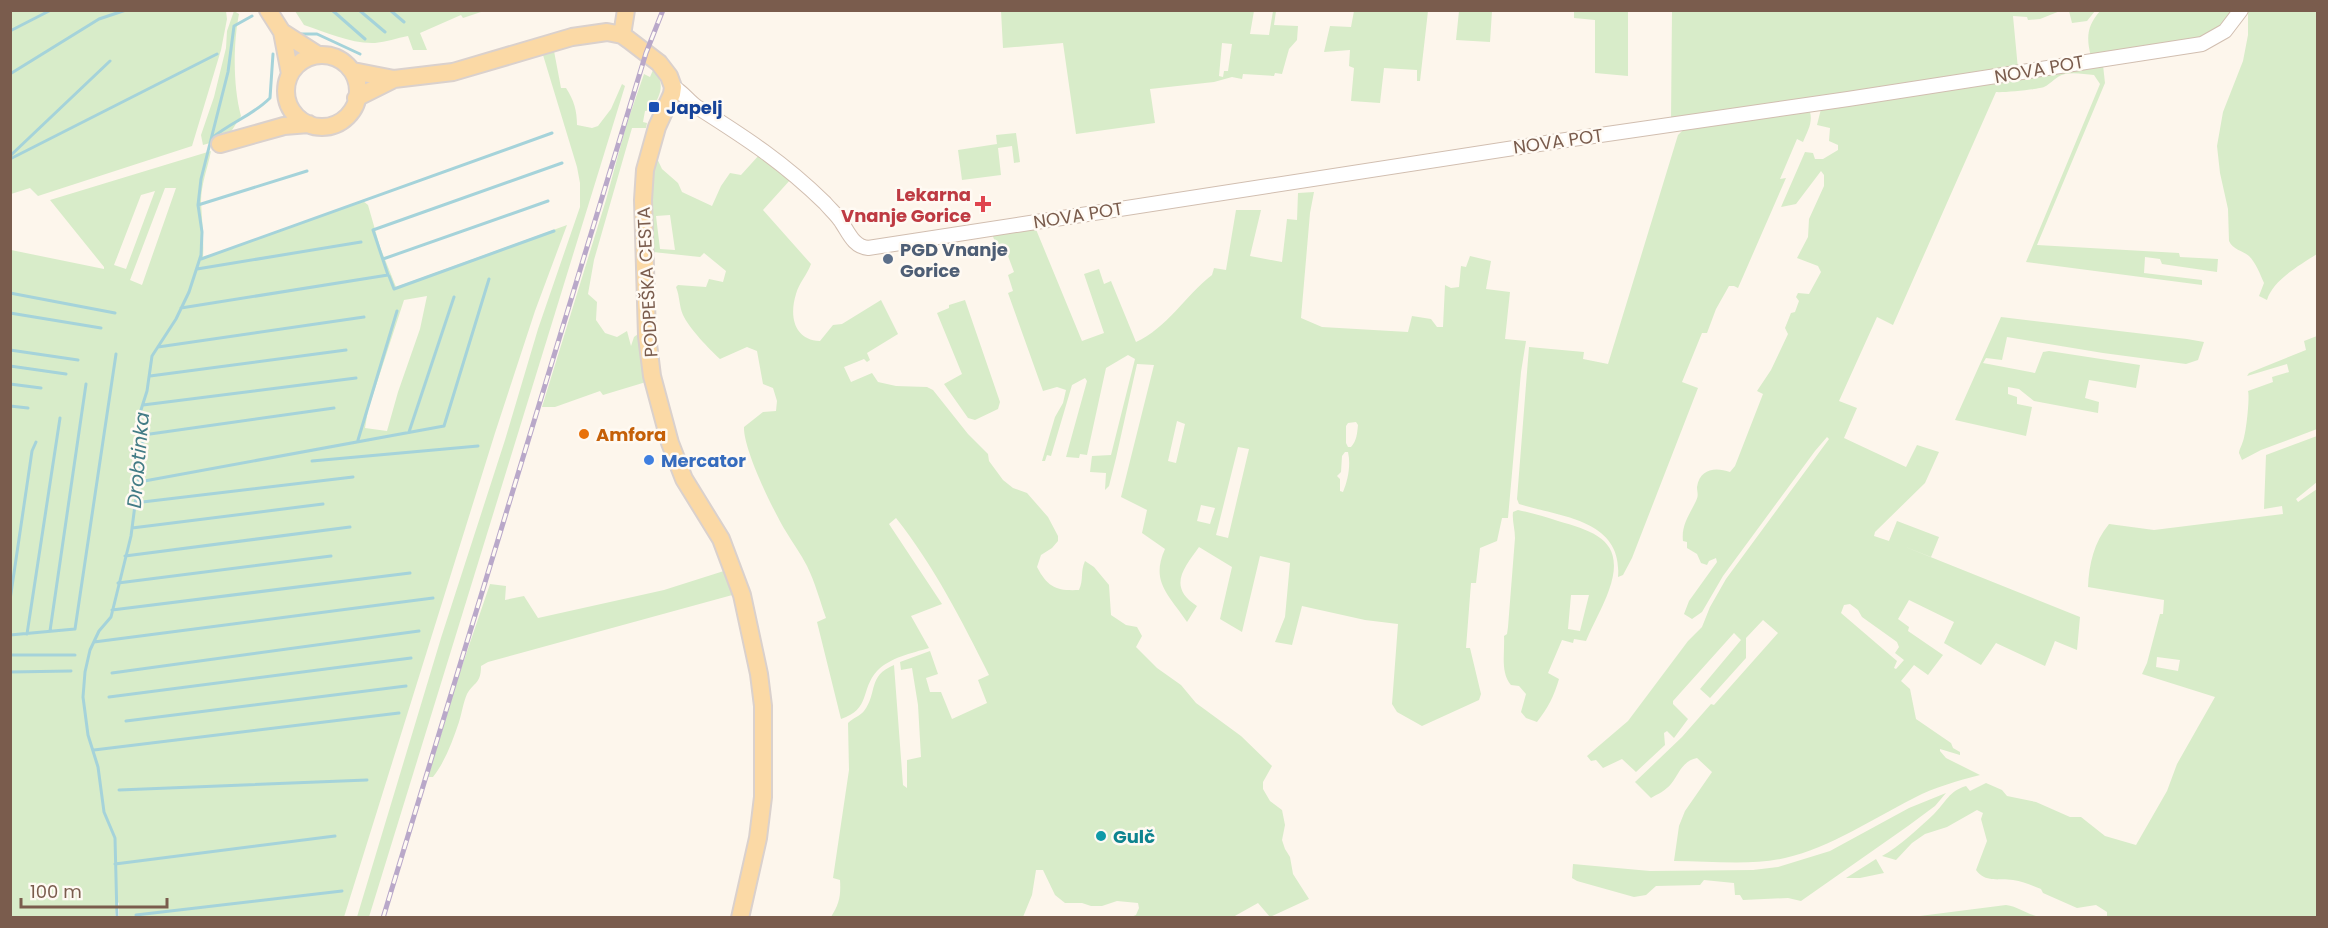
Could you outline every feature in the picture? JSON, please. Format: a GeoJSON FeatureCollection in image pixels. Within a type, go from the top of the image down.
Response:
{"type":"FeatureCollection","features":[{"type":"Feature","properties":{"kind":"main road"},"geometry":{"type":"LineString","coordinates":[[268,10],[282,32],[290,74]]}},
{"type":"Feature","properties":{"kind":"main road"},"geometry":{"type":"LineString","coordinates":[[622,35],[626,10]]}},
{"type":"Feature","properties":{"kind":"main road"},"geometry":{"type":"LineString","coordinates":[[282,32],[318,55]]}},
{"type":"Feature","properties":{"kind":"main road"},"geometry":{"type":"LineString","coordinates":[[352,71],[394,79],[453,72],[595,33],[622,35],[660,63],[669,76],[671,94]]}},
{"type":"Feature","properties":{"kind":"main road"},"geometry":{"type":"LineString","coordinates":[[249,135],[279,114],[290,74],[297,64],[307,58],[318,55],[340,60],[352,71],[356,80],[356,98],[351,111],[333,125],[321,127],[298,118],[285,93]]}},
{"type":"Feature","properties":{"kind":"main road"},"geometry":{"type":"LineString","coordinates":[[356,98],[394,79]]}},
{"type":"Feature","properties":{"kind":"main road","name":"PODPEŠKA CESTA"},"geometry":{"type":"LineString","coordinates":[[671,94],[657,127],[645,170],[643,200],[647,336],[651,376],[670,443],[684,479],[721,539],[741,595],[759,674],[763,706],[763,797],[758,838],[740,918]]}},
{"type":"Feature","properties":{"kind":"main road"},"geometry":{"type":"LineString","coordinates":[[220,144],[284,126],[309,124]]}},
{"type":"Feature","properties":{"kind":"street","name":"NOVA POT"},"geometry":{"type":"LineString","coordinates":[[671,94],[694,105],[750,140],[796,174],[839,218],[854,241],[863,248],[2202,44],[2225,31],[2241,10]]}},
{"type":"Feature","properties":{"kind":"green space"},"geometry":{"type":"Polygon","coordinates":[[[2069,10],[2095,11],[2087,21],[2072,23],[2069,10]]]}},
{"type":"Feature","properties":{"kind":"green space"},"geometry":{"type":"Polygon","coordinates":[[[10,11],[226,11],[227,19],[221,50],[192,146],[38,196],[30,188],[11,194],[10,11]]]}},
{"type":"Feature","properties":{"kind":"green space"},"geometry":{"type":"Polygon","coordinates":[[[234,11],[239,14],[235,65],[236,92],[241,116],[227,138],[203,145],[201,135],[214,97],[226,48],[227,31],[234,11]]]}},
{"type":"Feature","properties":{"kind":"green space"},"geometry":{"type":"Polygon","coordinates":[[[295,11],[484,11],[463,18],[461,15],[420,33],[427,50],[413,50],[408,36],[375,43],[348,40],[304,25],[295,11]]]}},
{"type":"Feature","properties":{"kind":"green space"},"geometry":{"type":"Polygon","coordinates":[[[1001,11],[1254,11],[1250,34],[1269,35],[1273,11],[1276,11],[1274,25],[1298,26],[1297,40],[1289,49],[1282,74],[1275,73],[1274,76],[1243,74],[1242,79],[1232,77],[1214,82],[1150,89],[1155,123],[1076,134],[1063,43],[1003,48],[1001,11]],[[1222,43],[1219,76],[1223,77],[1224,71],[1228,71],[1232,44],[1222,43]]]}},
{"type":"Feature","properties":{"kind":"green space"},"geometry":{"type":"Polygon","coordinates":[[[1354,11],[1428,11],[1420,81],[1417,81],[1417,70],[1384,68],[1380,103],[1351,101],[1354,68],[1349,66],[1350,50],[1324,52],[1330,26],[1351,27],[1354,11]]]}},
{"type":"Feature","properties":{"kind":"green space"},"geometry":{"type":"Polygon","coordinates":[[[1459,11],[1492,11],[1490,42],[1456,40],[1459,11]]]}},
{"type":"Feature","properties":{"kind":"green space"},"geometry":{"type":"Polygon","coordinates":[[[1574,11],[1628,11],[1628,76],[1595,73],[1595,20],[1574,18],[1574,11]]]}},
{"type":"Feature","properties":{"kind":"green space"},"geometry":{"type":"Polygon","coordinates":[[[1672,11],[2060,11],[2040,19],[2028,20],[2027,17],[2013,16],[2018,69],[1671,120],[1672,11]]]}},
{"type":"Feature","properties":{"kind":"green space"},"geometry":{"type":"Polygon","coordinates":[[[2100,11],[2234,11],[2222,28],[2200,39],[2091,57],[2088,43],[2089,32],[2092,22],[2100,11]]]}},
{"type":"Feature","properties":{"kind":"green space"},"geometry":{"type":"Polygon","coordinates":[[[2248,11],[2317,11],[2317,254],[2281,280],[2267,300],[2259,296],[2264,283],[2254,262],[2229,241],[2228,209],[2217,146],[2223,112],[2243,61],[2248,35],[2248,11]]]}},
{"type":"Feature","properties":{"kind":"green space"},"geometry":{"type":"Polygon","coordinates":[[[554,51],[561,88],[566,88],[571,97],[576,110],[577,125],[592,128],[598,126],[611,109],[622,84],[625,86],[369,917],[357,917],[538,329],[580,207],[577,167],[543,55],[554,51]]]}},
{"type":"Feature","properties":{"kind":"green space"},"geometry":{"type":"Polygon","coordinates":[[[2103,65],[2105,83],[2037,245],[2179,253],[2180,257],[2218,259],[2217,272],[2162,264],[2160,259],[2145,257],[2144,273],[2202,280],[2202,285],[2026,262],[2100,84],[2094,75],[2068,73],[2041,88],[1996,92],[1893,325],[1877,317],[1839,401],[1857,408],[1844,438],[1906,467],[1917,445],[1939,452],[1925,483],[1875,532],[1874,536],[1889,541],[1897,521],[1939,537],[1931,557],[1903,546],[2080,617],[2077,650],[2055,641],[2045,666],[1996,643],[1981,665],[1944,643],[1954,622],[1909,600],[1898,619],[1909,627],[1908,631],[1943,655],[1928,675],[1914,665],[1901,681],[1910,689],[1916,719],[1951,743],[1953,748],[1960,752],[1960,755],[1940,749],[1946,758],[1980,775],[1930,791],[1835,840],[1785,858],[1744,862],[1674,861],[1679,826],[1685,811],[1712,772],[1697,758],[1692,760],[1684,765],[1669,786],[1651,798],[1635,782],[1682,737],[1711,704],[1714,705],[1778,633],[1763,620],[1746,638],[1746,658],[1710,698],[1700,689],[1741,640],[1734,633],[1673,701],[1673,704],[1688,719],[1674,738],[1667,731],[1664,733],[1665,745],[1636,772],[1622,759],[1603,768],[1596,760],[1591,761],[1587,756],[1628,721],[1688,641],[1702,627],[1726,579],[1829,439],[1827,437],[1815,451],[1723,576],[1702,612],[1692,619],[1684,614],[1689,601],[1717,562],[1716,558],[1709,561],[1707,565],[1701,563],[1697,554],[1687,548],[1687,542],[1683,541],[1685,525],[1697,497],[1697,487],[1701,476],[1709,470],[1730,472],[1735,466],[1763,394],[1757,391],[1771,370],[1788,334],[1785,328],[1799,301],[1796,297],[1798,293],[1809,294],[1821,272],[1818,266],[1797,258],[1808,237],[1809,219],[1824,186],[1824,175],[1821,171],[1796,204],[1781,207],[1805,152],[1813,153],[1815,159],[1823,159],[1838,150],[1838,145],[1829,141],[1830,128],[1817,125],[1821,109],[2103,65]],[[1850,604],[1844,605],[1841,613],[1897,661],[1894,668],[1896,669],[1904,660],[1895,653],[1899,647],[1897,642],[1862,617],[1858,610],[1850,604]]]}},
{"type":"Feature","properties":{"kind":"green space"},"geometry":{"type":"Polygon","coordinates":[[[653,70],[656,71],[661,86],[659,95],[652,110],[645,111],[643,122],[647,123],[646,128],[632,128],[594,260],[588,294],[597,302],[596,320],[605,333],[617,337],[627,331],[631,346],[634,337],[638,334],[638,324],[641,324],[646,382],[603,395],[600,391],[555,407],[542,407],[606,200],[626,126],[644,74],[650,77],[653,70]]]}},
{"type":"Feature","properties":{"kind":"green space"},"geometry":{"type":"Polygon","coordinates":[[[1806,110],[1811,116],[1808,131],[1803,142],[1797,139],[1780,179],[1786,178],[1738,288],[1729,286],[1716,309],[1707,333],[1702,333],[1682,382],[1698,388],[1632,558],[1623,575],[1618,577],[1617,558],[1610,543],[1600,532],[1570,518],[1519,504],[1517,499],[1529,347],[1584,352],[1583,359],[1608,364],[1678,135],[1685,128],[1806,110]]]}},
{"type":"Feature","properties":{"kind":"green space"},"geometry":{"type":"Polygon","coordinates":[[[1016,133],[1020,162],[1014,163],[1012,146],[998,148],[1001,175],[962,180],[958,150],[997,144],[996,135],[1016,133]]]}},
{"type":"Feature","properties":{"kind":"green space"},"geometry":{"type":"Polygon","coordinates":[[[211,151],[201,195],[203,258],[363,201],[368,205],[380,247],[396,287],[567,225],[535,311],[495,433],[344,917],[119,917],[119,902],[116,906],[115,917],[11,917],[11,250],[104,269],[50,200],[211,151]],[[165,188],[130,280],[142,285],[176,188],[165,188]],[[155,191],[141,195],[114,265],[126,269],[155,191]],[[427,296],[404,300],[368,410],[365,428],[387,431],[420,329],[427,296]]]}},
{"type":"Feature","properties":{"kind":"green space"},"geometry":{"type":"Polygon","coordinates":[[[654,152],[662,169],[678,183],[682,192],[712,206],[730,173],[741,175],[760,154],[791,179],[763,210],[811,264],[797,290],[794,302],[794,318],[799,331],[811,340],[820,341],[833,325],[842,324],[881,300],[898,334],[867,353],[870,360],[867,362],[864,359],[844,367],[851,382],[872,373],[878,382],[896,386],[927,387],[933,390],[968,434],[988,454],[989,461],[1003,480],[1013,488],[1027,493],[1048,517],[1058,536],[1058,541],[1041,555],[1037,567],[1045,580],[1059,589],[1079,590],[1085,561],[1094,567],[1109,585],[1111,615],[1126,625],[1137,627],[1142,636],[1136,647],[1157,668],[1181,685],[1196,703],[1241,736],[1272,766],[1263,782],[1263,789],[1270,801],[1282,810],[1285,825],[1282,840],[1290,857],[1293,874],[1309,899],[1270,917],[1258,903],[1233,917],[1131,917],[1136,915],[1139,908],[1138,903],[1117,901],[1102,906],[1091,906],[1082,903],[1065,903],[1055,895],[1043,870],[1036,870],[1032,895],[1023,917],[831,917],[840,896],[840,880],[833,878],[849,770],[848,723],[864,711],[876,680],[886,669],[894,665],[903,785],[907,788],[907,760],[921,757],[918,705],[912,668],[901,670],[900,662],[930,651],[938,674],[926,678],[930,692],[941,692],[952,719],[987,703],[978,680],[989,675],[935,575],[896,518],[889,524],[942,604],[911,616],[929,648],[901,656],[882,666],[868,685],[857,710],[841,719],[817,622],[826,618],[813,578],[766,494],[753,464],[745,437],[744,427],[763,412],[776,411],[777,401],[773,388],[763,384],[757,351],[747,347],[720,359],[686,320],[676,287],[678,285],[706,287],[709,279],[723,282],[726,271],[704,253],[700,257],[653,252],[650,247],[646,200],[654,152]],[[670,215],[656,216],[660,249],[675,250],[670,215]]]}},
{"type":"Feature","properties":{"kind":"green space"},"geometry":{"type":"Polygon","coordinates":[[[1314,192],[1310,213],[1301,318],[1322,327],[1408,332],[1412,316],[1431,319],[1437,327],[1443,327],[1445,285],[1451,288],[1459,287],[1461,266],[1466,267],[1470,256],[1491,261],[1486,289],[1510,292],[1505,339],[1526,341],[1521,372],[1508,518],[1502,518],[1497,541],[1480,548],[1476,583],[1471,583],[1466,648],[1470,648],[1481,694],[1479,700],[1422,726],[1397,712],[1392,704],[1398,624],[1365,620],[1302,606],[1292,645],[1275,642],[1285,617],[1290,563],[1260,556],[1242,632],[1220,619],[1232,567],[1199,547],[1181,577],[1180,585],[1183,592],[1197,606],[1187,622],[1168,596],[1161,579],[1161,561],[1165,549],[1142,533],[1147,510],[1121,497],[1154,365],[1137,364],[1109,486],[1105,490],[1106,473],[1090,472],[1092,456],[1111,455],[1135,359],[1128,355],[1106,368],[1087,455],[1080,454],[1079,458],[1066,457],[1087,381],[1085,378],[1072,385],[1051,456],[1047,455],[1045,461],[1042,461],[1066,390],[1057,387],[1043,391],[1008,293],[1013,291],[1008,275],[1014,272],[1008,256],[1001,257],[992,234],[1035,227],[1082,341],[1104,333],[1084,274],[1099,269],[1104,284],[1111,281],[1136,342],[1167,320],[1212,275],[1214,268],[1226,270],[1236,210],[1261,210],[1250,256],[1282,262],[1287,219],[1297,220],[1298,193],[1314,192]],[[1177,421],[1168,461],[1176,463],[1185,424],[1177,421]],[[1356,422],[1348,423],[1346,443],[1348,447],[1351,447],[1356,439],[1358,425],[1356,422]],[[1238,447],[1216,535],[1228,538],[1249,449],[1238,447]],[[1348,452],[1342,456],[1341,472],[1337,476],[1340,479],[1340,491],[1343,492],[1348,472],[1348,452]],[[1201,505],[1197,521],[1210,524],[1215,508],[1201,505]]]}},
{"type":"Feature","properties":{"kind":"green space"},"geometry":{"type":"Polygon","coordinates":[[[965,300],[1000,402],[998,409],[975,420],[968,418],[944,384],[962,374],[937,313],[949,308],[949,305],[965,300]]]}},
{"type":"Feature","properties":{"kind":"green space"},"geometry":{"type":"Polygon","coordinates":[[[2001,317],[2204,342],[2198,360],[2186,364],[2007,337],[2002,360],[1986,358],[1983,363],[2035,373],[2043,352],[2049,351],[2140,365],[2136,388],[2089,380],[2085,398],[2099,402],[2098,413],[2034,401],[2019,389],[2008,387],[2008,394],[2017,397],[2017,404],[2032,407],[2026,436],[1955,420],[2001,317]]]}},
{"type":"Feature","properties":{"kind":"green space"},"geometry":{"type":"Polygon","coordinates":[[[2317,336],[2317,429],[2261,450],[2242,460],[2239,452],[2246,426],[2248,391],[2273,382],[2272,377],[2289,372],[2287,364],[2247,376],[2249,373],[2306,350],[2304,341],[2317,336]]]}},
{"type":"Feature","properties":{"kind":"green space"},"geometry":{"type":"Polygon","coordinates":[[[2317,436],[2317,482],[2296,499],[2298,502],[2317,489],[2317,917],[2107,918],[2107,912],[2096,905],[2077,908],[2024,882],[1993,879],[1980,874],[1976,870],[1987,841],[1981,819],[1983,813],[1977,810],[1947,827],[1925,834],[1912,843],[1896,860],[1882,856],[1916,831],[1956,791],[1966,786],[1970,791],[1986,783],[2002,790],[2007,796],[2036,802],[2070,817],[2081,817],[2105,836],[2136,845],[2167,791],[2177,764],[2215,697],[2142,674],[2160,614],[2163,614],[2164,600],[2088,587],[2093,554],[2109,524],[2154,530],[2283,514],[2282,506],[2264,509],[2266,455],[2317,436]],[[2157,657],[2156,667],[2178,671],[2180,660],[2157,657]]]}},
{"type":"Feature","properties":{"kind":"green space"},"geometry":{"type":"Polygon","coordinates":[[[1518,510],[1528,512],[1596,535],[1611,550],[1614,561],[1609,590],[1586,641],[1574,639],[1573,643],[1562,640],[1548,673],[1559,679],[1550,702],[1537,722],[1526,718],[1521,712],[1526,694],[1519,686],[1511,685],[1504,668],[1504,636],[1507,634],[1508,627],[1515,538],[1513,512],[1518,510]],[[1571,595],[1568,629],[1580,631],[1589,595],[1571,595]]]}},
{"type":"Feature","properties":{"kind":"green space"},"geometry":{"type":"Polygon","coordinates":[[[727,570],[736,594],[488,662],[481,666],[478,680],[466,697],[457,729],[445,758],[433,777],[428,777],[490,584],[506,586],[505,600],[524,596],[538,618],[664,590],[727,570]]]}},
{"type":"Feature","properties":{"kind":"green space"},"geometry":{"type":"Polygon","coordinates":[[[1946,793],[1935,806],[1801,901],[1788,898],[1743,900],[1740,895],[1735,895],[1734,883],[1704,880],[1700,885],[1656,886],[1646,895],[1634,897],[1572,878],[1573,864],[1650,871],[1753,870],[1778,867],[1830,851],[1909,808],[1946,793]]]}},
{"type":"Feature","properties":{"kind":"green space"},"geometry":{"type":"Polygon","coordinates":[[[1876,859],[1884,873],[1860,878],[1846,878],[1876,859]]]}},
{"type":"Feature","properties":{"kind":"green space"},"geometry":{"type":"Polygon","coordinates":[[[2006,905],[2042,917],[1912,917],[2006,905]]]}},
{"type":"Feature","properties":{"kind":"waterway"},"geometry":{"type":"LineString","coordinates":[[10,31],[51,10]]}},
{"type":"Feature","properties":{"kind":"waterway"},"geometry":{"type":"LineString","coordinates":[[10,74],[99,19],[126,10]]}},
{"type":"Feature","properties":{"kind":"waterway"},"geometry":{"type":"LineString","coordinates":[[332,10],[365,39]]}},
{"type":"Feature","properties":{"kind":"waterway"},"geometry":{"type":"LineString","coordinates":[[359,10],[385,32]]}},
{"type":"Feature","properties":{"kind":"waterway"},"geometry":{"type":"LineString","coordinates":[[390,10],[404,22]]}},
{"type":"Feature","properties":{"kind":"waterway","name":"Drobtinka"},"geometry":{"type":"LineString","coordinates":[[117,918],[115,838],[104,812],[98,767],[88,735],[83,697],[85,672],[90,650],[99,631],[111,617],[131,536],[143,443],[140,413],[147,391],[152,356],[176,319],[189,292],[201,255],[202,232],[198,205],[201,179],[228,72],[234,26],[252,16]]}},
{"type":"Feature","properties":{"kind":"waterway"},"geometry":{"type":"LineString","coordinates":[[301,34],[317,34],[360,54]]}},
{"type":"Feature","properties":{"kind":"waterway"},"geometry":{"type":"LineString","coordinates":[[10,159],[217,54]]}},
{"type":"Feature","properties":{"kind":"waterway"},"geometry":{"type":"LineString","coordinates":[[212,138],[256,110],[270,98],[273,54]]}},
{"type":"Feature","properties":{"kind":"waterway"},"geometry":{"type":"LineString","coordinates":[[10,156],[110,61]]}},
{"type":"Feature","properties":{"kind":"waterway"},"geometry":{"type":"LineString","coordinates":[[201,259],[552,133]]}},
{"type":"Feature","properties":{"kind":"waterway"},"geometry":{"type":"LineString","coordinates":[[181,308],[388,275],[373,230],[562,163]]}},
{"type":"Feature","properties":{"kind":"waterway"},"geometry":{"type":"LineString","coordinates":[[198,205],[307,171]]}},
{"type":"Feature","properties":{"kind":"waterway"},"geometry":{"type":"LineString","coordinates":[[383,259],[548,201]]}},
{"type":"Feature","properties":{"kind":"waterway"},"geometry":{"type":"LineString","coordinates":[[389,276],[394,289],[554,231]]}},
{"type":"Feature","properties":{"kind":"waterway"},"geometry":{"type":"LineString","coordinates":[[197,269],[361,242]]}},
{"type":"Feature","properties":{"kind":"waterway"},"geometry":{"type":"LineString","coordinates":[[139,482],[444,426],[489,279]]}},
{"type":"Feature","properties":{"kind":"waterway"},"geometry":{"type":"LineString","coordinates":[[10,293],[115,313]]}},
{"type":"Feature","properties":{"kind":"waterway"},"geometry":{"type":"LineString","coordinates":[[409,432],[454,297]]}},
{"type":"Feature","properties":{"kind":"waterway"},"geometry":{"type":"LineString","coordinates":[[358,440],[397,311]]}},
{"type":"Feature","properties":{"kind":"waterway"},"geometry":{"type":"LineString","coordinates":[[10,313],[101,328]]}},
{"type":"Feature","properties":{"kind":"waterway"},"geometry":{"type":"LineString","coordinates":[[158,347],[364,317]]}},
{"type":"Feature","properties":{"kind":"waterway"},"geometry":{"type":"LineString","coordinates":[[10,350],[78,360]]}},
{"type":"Feature","properties":{"kind":"waterway"},"geometry":{"type":"LineString","coordinates":[[150,376],[346,350]]}},
{"type":"Feature","properties":{"kind":"waterway"},"geometry":{"type":"LineString","coordinates":[[10,635],[75,629],[116,354]]}},
{"type":"Feature","properties":{"kind":"waterway"},"geometry":{"type":"LineString","coordinates":[[10,366],[66,374]]}},
{"type":"Feature","properties":{"kind":"waterway"},"geometry":{"type":"LineString","coordinates":[[143,405],[356,378]]}},
{"type":"Feature","properties":{"kind":"waterway"},"geometry":{"type":"LineString","coordinates":[[10,384],[41,388]]}},
{"type":"Feature","properties":{"kind":"waterway"},"geometry":{"type":"LineString","coordinates":[[50,631],[86,384]]}},
{"type":"Feature","properties":{"kind":"waterway"},"geometry":{"type":"LineString","coordinates":[[10,406],[28,408]]}},
{"type":"Feature","properties":{"kind":"waterway"},"geometry":{"type":"LineString","coordinates":[[143,435],[334,408]]}},
{"type":"Feature","properties":{"kind":"waterway"},"geometry":{"type":"LineString","coordinates":[[27,634],[60,418]]}},
{"type":"Feature","properties":{"kind":"waterway"},"geometry":{"type":"LineString","coordinates":[[10,600],[32,451],[36,442]]}},
{"type":"Feature","properties":{"kind":"waterway"},"geometry":{"type":"LineString","coordinates":[[312,461],[478,446]]}},
{"type":"Feature","properties":{"kind":"waterway"},"geometry":{"type":"LineString","coordinates":[[134,503],[353,477]]}},
{"type":"Feature","properties":{"kind":"waterway"},"geometry":{"type":"LineString","coordinates":[[132,528],[323,504]]}},
{"type":"Feature","properties":{"kind":"waterway"},"geometry":{"type":"LineString","coordinates":[[125,556],[350,527]]}},
{"type":"Feature","properties":{"kind":"waterway"},"geometry":{"type":"LineString","coordinates":[[118,583],[331,556]]}},
{"type":"Feature","properties":{"kind":"waterway"},"geometry":{"type":"LineString","coordinates":[[112,610],[410,573]]}},
{"type":"Feature","properties":{"kind":"waterway"},"geometry":{"type":"LineString","coordinates":[[94,642],[433,598]]}},
{"type":"Feature","properties":{"kind":"waterway"},"geometry":{"type":"LineString","coordinates":[[112,673],[419,631]]}},
{"type":"Feature","properties":{"kind":"waterway"},"geometry":{"type":"LineString","coordinates":[[10,655],[75,655]]}},
{"type":"Feature","properties":{"kind":"waterway"},"geometry":{"type":"LineString","coordinates":[[109,697],[411,658]]}},
{"type":"Feature","properties":{"kind":"waterway"},"geometry":{"type":"LineString","coordinates":[[10,672],[71,671]]}},
{"type":"Feature","properties":{"kind":"waterway"},"geometry":{"type":"LineString","coordinates":[[126,721],[406,686]]}},
{"type":"Feature","properties":{"kind":"waterway"},"geometry":{"type":"LineString","coordinates":[[94,750],[399,713]]}},
{"type":"Feature","properties":{"kind":"waterway"},"geometry":{"type":"LineString","coordinates":[[119,790],[367,780]]}},
{"type":"Feature","properties":{"kind":"waterway"},"geometry":{"type":"LineString","coordinates":[[115,864],[335,836]]}},
{"type":"Feature","properties":{"kind":"waterway"},"geometry":{"type":"LineString","coordinates":[[136,915],[342,891]]}},
{"type":"Feature","properties":{"kind":"railway"},"geometry":{"type":"LineString","coordinates":[[383,918],[646,53],[663,10]]}},
{"type":"Feature","properties":{"kind":"place","name":"Japelj"},"geometry":{"type":"Point","coordinates":[654,107]}},
{"type":"Feature","properties":{"kind":"place","name":"Lekarna Vnanje Gorice"},"geometry":{"type":"Point","coordinates":[983,204]}},
{"type":"Feature","properties":{"kind":"place","name":"PGD Vnanje Gorice"},"geometry":{"type":"Point","coordinates":[888,259]}},
{"type":"Feature","properties":{"kind":"place","name":"Amfora"},"geometry":{"type":"Point","coordinates":[584,434]}},
{"type":"Feature","properties":{"kind":"place","name":"Mercator"},"geometry":{"type":"Point","coordinates":[649,460]}},
{"type":"Feature","properties":{"kind":"place","name":"Gulč"},"geometry":{"type":"Point","coordinates":[1101,836]}}]}
